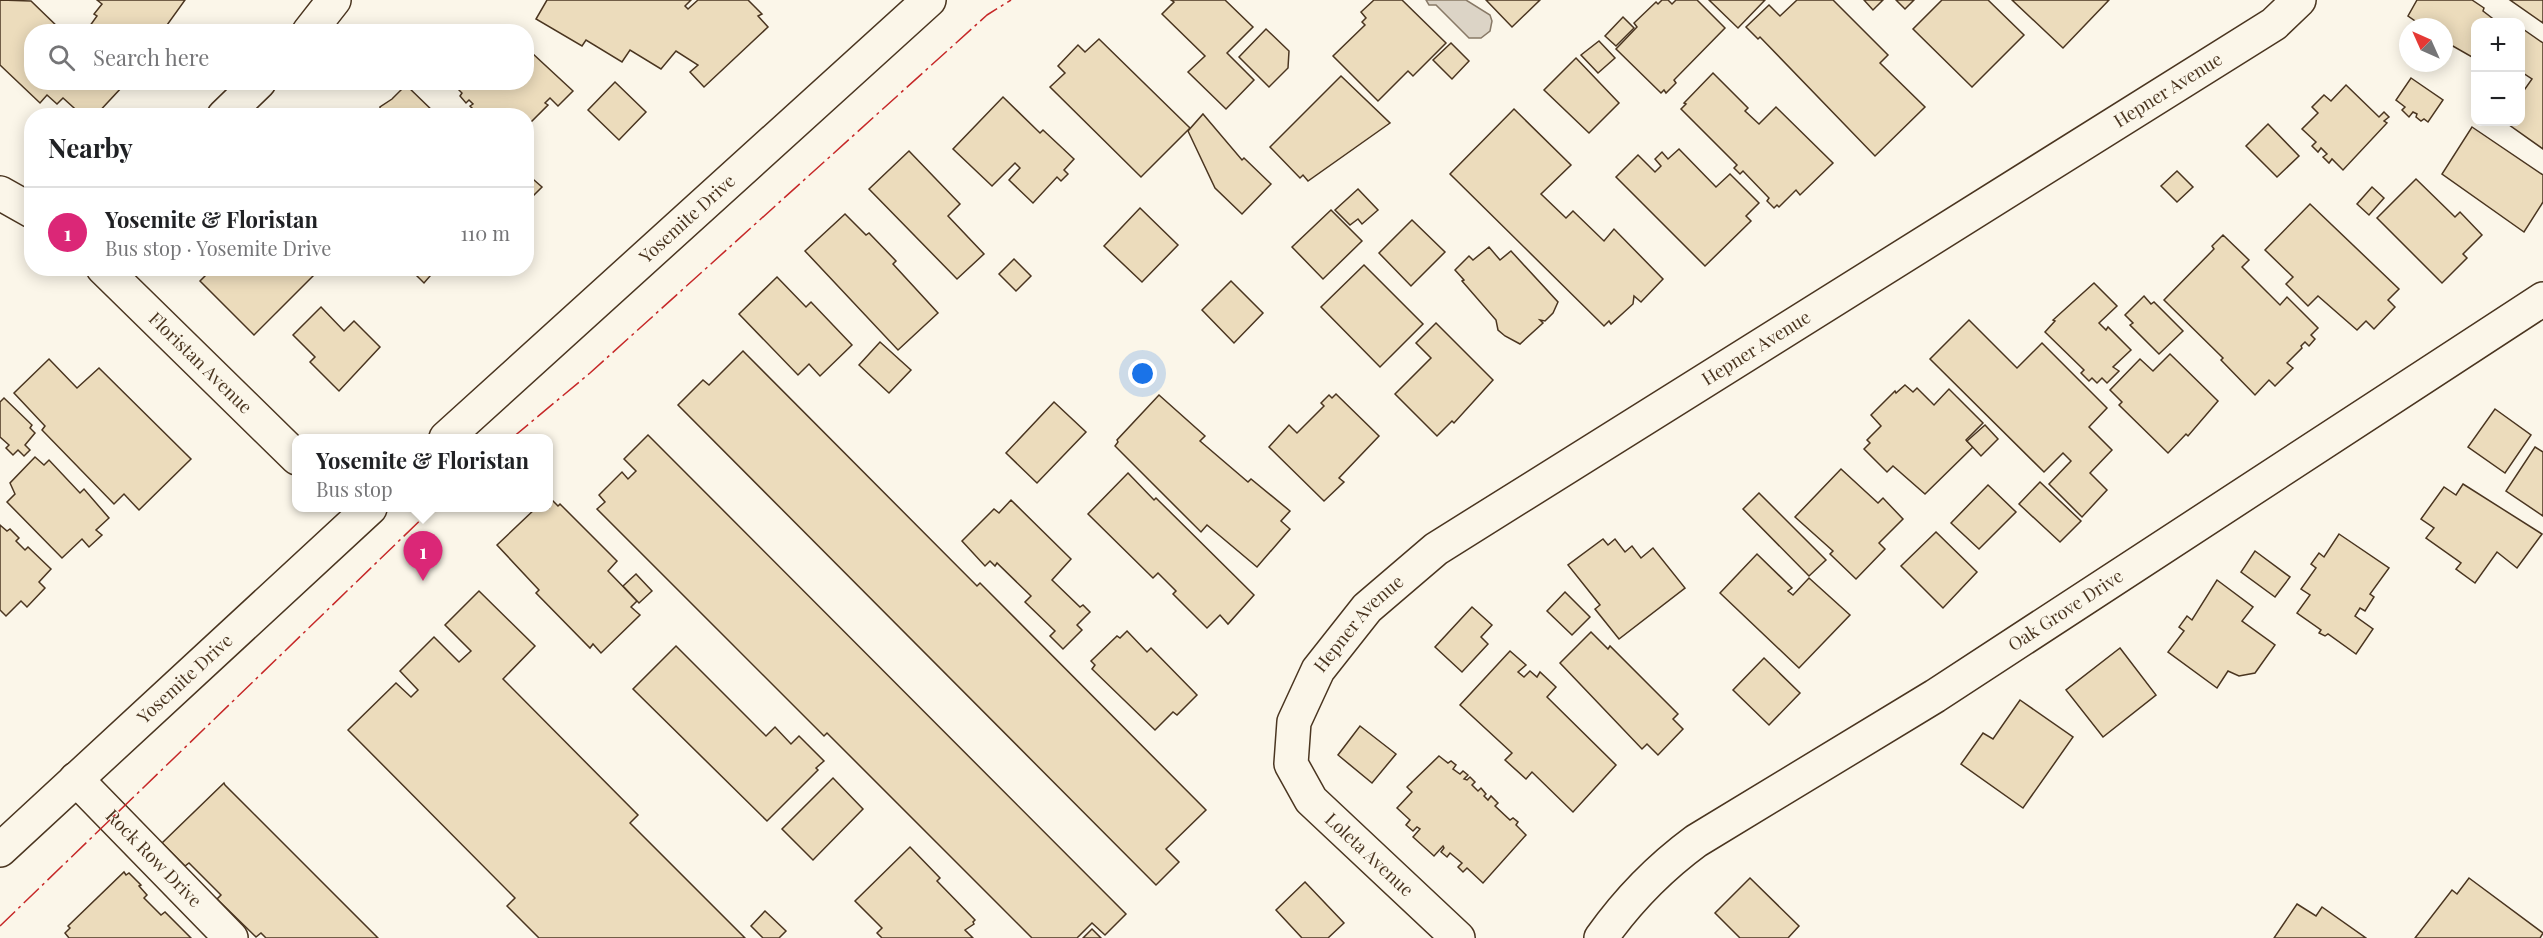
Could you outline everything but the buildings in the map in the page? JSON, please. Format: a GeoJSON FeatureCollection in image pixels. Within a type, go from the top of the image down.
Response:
{"type":"FeatureCollection","features":[{"type":"Feature","properties":{"kind":"street"},"geometry":{"type":"LineString","coordinates":[[315,24],[334,0]]}},
{"type":"Feature","properties":{"kind":"street","name":"Yosemite Drive"},"geometry":{"type":"LineString","coordinates":[[450,434],[929,0]]}},
{"type":"Feature","properties":{"kind":"street","name":"Hepner Avenue"},"geometry":{"type":"LineString","coordinates":[[1291,764],[1294,722],[1318,670],[1367,608],[1436,549],[2274,24],[2299,0]]}},
{"type":"Feature","properties":{"kind":"street"},"geometry":{"type":"LineString","coordinates":[[232,108],[251,90]]}},
{"type":"Feature","properties":{"kind":"street"},"geometry":{"type":"LineString","coordinates":[[0,192],[24,206]]}},
{"type":"Feature","properties":{"kind":"street","name":"Floristan Avenue"},"geometry":{"type":"LineString","coordinates":[[111,276],[292,453]]}},
{"type":"Feature","properties":{"kind":"street","name":"Oak Grove Drive"},"geometry":{"type":"LineString","coordinates":[[1601,938],[1641,886],[1696,841],[1935,696],[2543,299]]}},
{"type":"Feature","properties":{"kind":"street","name":"Yosemite Drive"},"geometry":{"type":"LineString","coordinates":[[0,850],[358,512]]}},
{"type":"Feature","properties":{"kind":"street","name":"Loleta Avenue"},"geometry":{"type":"LineString","coordinates":[[1291,764],[1311,800],[1458,938]]}},
{"type":"Feature","properties":{"kind":"street","name":"Rock Row Drive"},"geometry":{"type":"LineString","coordinates":[[76,779],[231,938]]}},
{"type":"Feature","properties":{"kind":"shaded area"},"geometry":{"type":"Polygon","coordinates":[[[1426,0],[1466,0],[1490,15],[1492,21],[1490,31],[1481,38],[1469,38],[1436,5],[1429,5],[1426,0]]]}},
{"type":"Feature","properties":{"kind":"power"},"geometry":{"type":"LineString","coordinates":[[517,434],[590,373],[987,15],[1011,0]]}},
{"type":"Feature","properties":{"kind":"power"},"geometry":{"type":"LineString","coordinates":[[0,926],[429,512]]}},
{"type":"Feature","properties":{"kind":"place","name":"Yosemite & Floristan"},"geometry":{"type":"Point","coordinates":[423,581]}}]}
